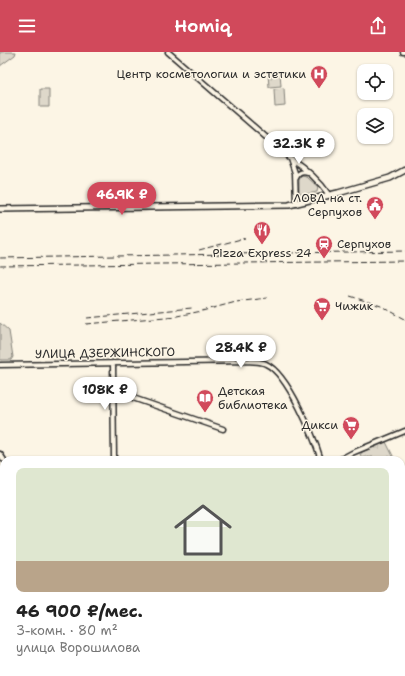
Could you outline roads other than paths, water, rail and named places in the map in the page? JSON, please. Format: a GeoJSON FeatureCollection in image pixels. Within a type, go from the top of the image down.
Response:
{"type":"FeatureCollection","features":[{"type":"Feature","properties":{"kind":"main road"},"geometry":{"type":"LineString","coordinates":[[0,209],[251,206],[296,204],[390,178],[405,170]]}},
{"type":"Feature","properties":{"kind":"street"},"geometry":{"type":"LineString","coordinates":[[168,52],[290,158],[312,175],[329,195]]}},
{"type":"Feature","properties":{"kind":"street"},"geometry":{"type":"LineString","coordinates":[[290,158],[295,170],[296,204]]}},
{"type":"Feature","properties":{"kind":"street"},"geometry":{"type":"LineString","coordinates":[[295,179],[297,175],[303,172],[312,175]]}},
{"type":"Feature","properties":{"kind":"street","name":"УЛИЦА ДЗЕРЖИНСКОГО"},"geometry":{"type":"LineString","coordinates":[[0,364],[248,361],[266,363],[282,377],[288,387],[316,446],[319,456]]}},
{"type":"Feature","properties":{"kind":"street"},"geometry":{"type":"LineString","coordinates":[[112,363],[114,456]]}},
{"type":"Feature","properties":{"kind":"street"},"geometry":{"type":"LineString","coordinates":[[113,389],[133,389],[133,398],[223,429]]}},
{"type":"Feature","properties":{"kind":"street"},"geometry":{"type":"LineString","coordinates":[[347,456],[405,431]]}},
{"type":"Feature","properties":{"kind":"railway"},"geometry":{"type":"LineString","coordinates":[[199,250],[245,238]]}},
{"type":"Feature","properties":{"kind":"railway"},"geometry":{"type":"LineString","coordinates":[[0,258],[405,251]]}},
{"type":"Feature","properties":{"kind":"railway"},"geometry":{"type":"LineString","coordinates":[[0,266],[405,261]]}},
{"type":"Feature","properties":{"kind":"railway"},"geometry":{"type":"LineString","coordinates":[[350,296],[381,306],[405,319]]}},
{"type":"Feature","properties":{"kind":"railway"},"geometry":{"type":"LineString","coordinates":[[86,324],[177,316],[236,302],[267,298]]}},
{"type":"Feature","properties":{"kind":"railway"},"geometry":{"type":"LineString","coordinates":[[87,318],[192,308]]}},
{"type":"Feature","properties":{"kind":"place","name":"Центр косметологии и эстетики"},"geometry":{"type":"Point","coordinates":[319,89]}},
{"type":"Feature","properties":{"kind":"place","name":"ЛОВД на ст. Серпухов"},"geometry":{"type":"Point","coordinates":[375,220]}},
{"type":"Feature","properties":{"kind":"place","name":"Pizza Express 24"},"geometry":{"type":"Point","coordinates":[262,245]}},
{"type":"Feature","properties":{"kind":"place","name":"Серпухов"},"geometry":{"type":"Point","coordinates":[324,259]}},
{"type":"Feature","properties":{"kind":"place","name":"Чижик"},"geometry":{"type":"Point","coordinates":[322,321]}},
{"type":"Feature","properties":{"kind":"place","name":"Детская библиотека"},"geometry":{"type":"Point","coordinates":[205,413]}},
{"type":"Feature","properties":{"kind":"place","name":"Дикси"},"geometry":{"type":"Point","coordinates":[351,440]}}]}
